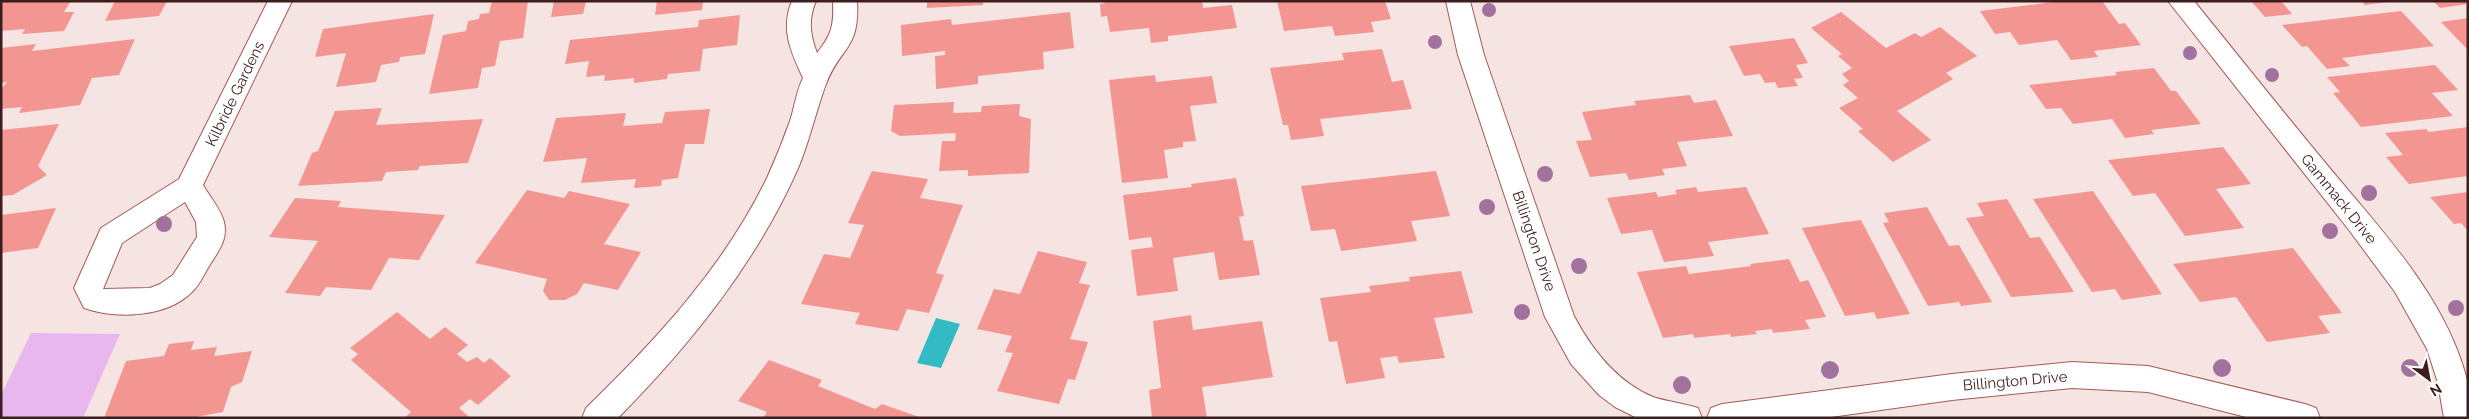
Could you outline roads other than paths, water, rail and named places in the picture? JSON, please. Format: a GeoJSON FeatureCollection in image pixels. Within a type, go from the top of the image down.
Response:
{"type":"FeatureCollection","features":[{"type":"Feature","properties":{"kind":"street","name":"Kilbride Gardens"},"geometry":{"type":"LineString","coordinates":[[189,186],[280,1]]}},
{"type":"Feature","properties":{"kind":"street"},"geometry":{"type":"LineString","coordinates":[[804,1],[798,22],[799,40],[816,78]]}},
{"type":"Feature","properties":{"kind":"street"},"geometry":{"type":"LineString","coordinates":[[597,418],[659,355],[692,317],[748,236],[766,205],[784,167],[801,127],[816,78],[845,36],[845,1]]}},
{"type":"Feature","properties":{"kind":"street","name":"Billington Drive"},"geometry":{"type":"LineString","coordinates":[[1458,1],[1470,55],[1560,317],[1583,360],[1603,380],[1622,408],[1687,418]]}},
{"type":"Feature","properties":{"kind":"street","name":"Gammack Drive"},"geometry":{"type":"LineString","coordinates":[[2180,1],[2402,277],[2433,330],[2457,397],[2459,418]]}},
{"type":"Feature","properties":{"kind":"street"},"geometry":{"type":"LineString","coordinates":[[189,186],[210,221],[211,239],[183,283],[170,292],[151,300],[108,302],[94,299],[88,288],[105,246],[112,236],[124,226],[189,186]]}},
{"type":"Feature","properties":{"kind":"street","name":"Billington Drive"},"geometry":{"type":"LineString","coordinates":[[1722,418],[1952,387],[2072,375],[2148,379],[2305,418]]}},
{"type":"Feature","properties":{"kind":"water"},"geometry":{"type":"Polygon","coordinates":[[[936,318],[960,324],[941,368],[917,363],[936,318]]]}}]}
